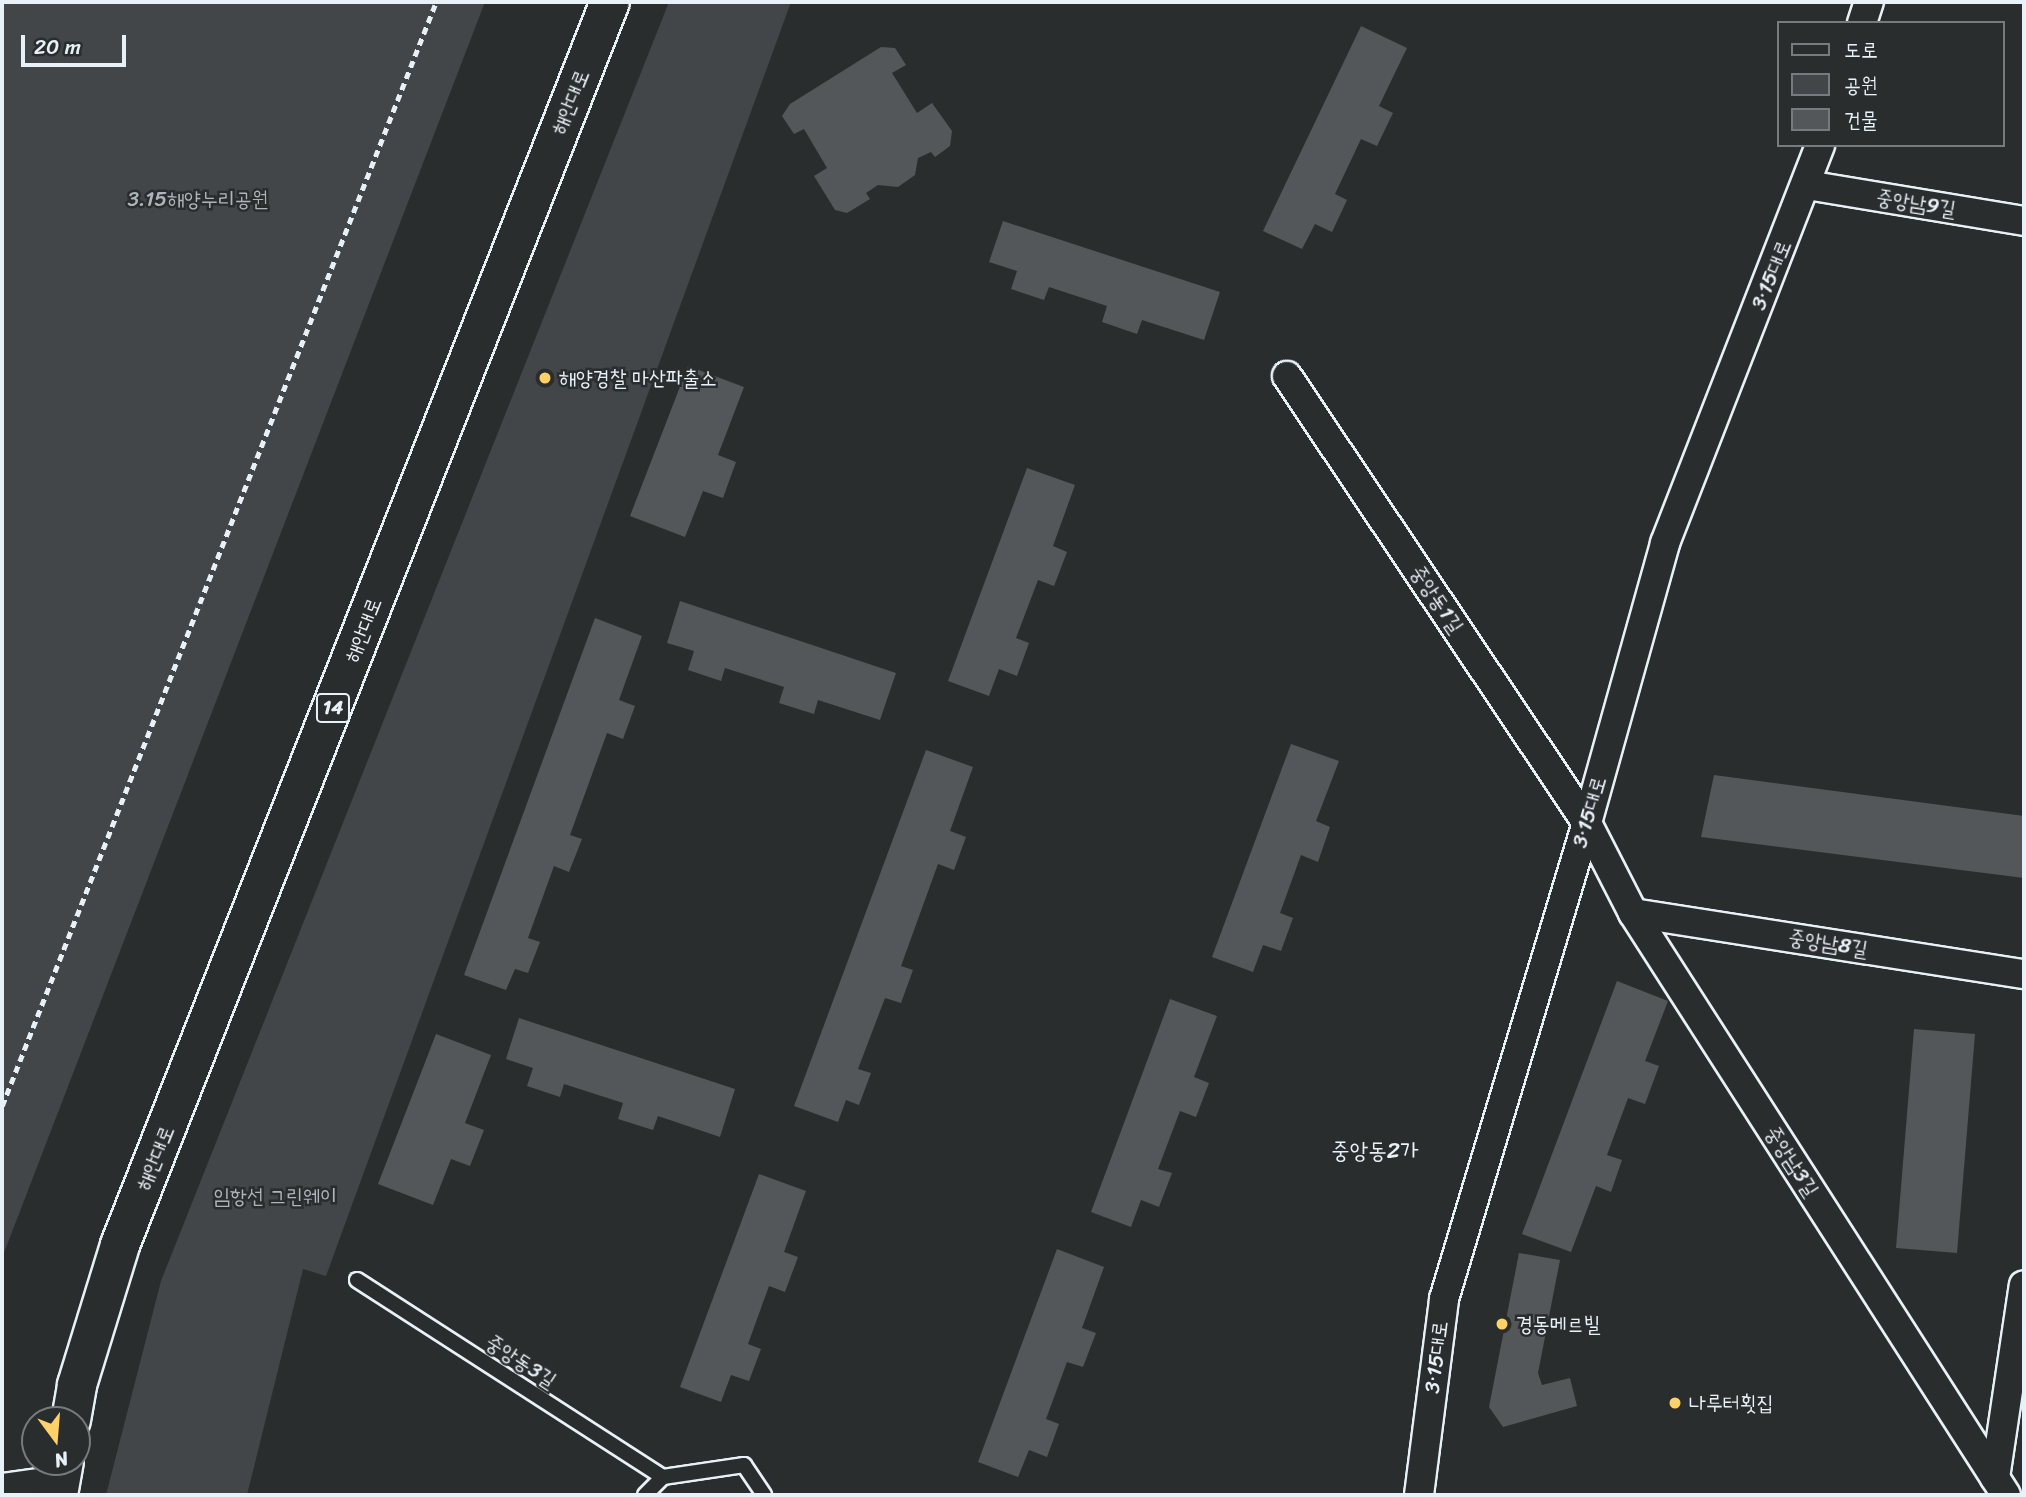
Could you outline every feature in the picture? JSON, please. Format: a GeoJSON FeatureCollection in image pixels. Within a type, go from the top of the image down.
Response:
{"type":"FeatureCollection","features":[{"type":"Feature","properties":{"kind":"main road","name":"해안대로"},"geometry":{"type":"LineString","coordinates":[[74,1406],[120,1245],[610,2]]}},
{"type":"Feature","properties":{"kind":"street"},"geometry":{"type":"LineString","coordinates":[[1863,21],[1869,2]]}},
{"type":"Feature","properties":{"kind":"street","name":"3·15대로"},"geometry":{"type":"LineString","coordinates":[[1419,1495],[1444,1299],[1587,823],[1665,543],[1819,147]]}},
{"type":"Feature","properties":{"kind":"street","name":"중앙남9길"},"geometry":{"type":"LineString","coordinates":[[1807,184],[2024,220]]}},
{"type":"Feature","properties":{"kind":"street","name":"중앙동1길"},"geometry":{"type":"LineString","coordinates":[[1287,376],[1587,823]]}},
{"type":"Feature","properties":{"kind":"street","name":"중앙남3길"},"geometry":{"type":"LineString","coordinates":[[1587,823],[1633,913],[2001,1487]]}},
{"type":"Feature","properties":{"kind":"street","name":"중앙남8길"},"geometry":{"type":"LineString","coordinates":[[1633,913],[2024,974]]}},
{"type":"Feature","properties":{"kind":"street"},"geometry":{"type":"LineString","coordinates":[[2001,1487],[2024,1285]]}},
{"type":"Feature","properties":{"kind":"street"},"geometry":{"type":"LineString","coordinates":[[2,1488],[61,1479]]}},
{"type":"Feature","properties":{"kind":"lane","name":"중앙동3길"},"geometry":{"type":"LineString","coordinates":[[357,1280],[663,1477]]}},
{"type":"Feature","properties":{"kind":"lane"},"geometry":{"type":"LineString","coordinates":[[645,1495],[663,1477],[744,1465],[764,1495]]}},
{"type":"Feature","properties":{"kind":"path"},"geometry":{"type":"LineString","coordinates":[[2,1107],[436,2]]}},
{"type":"Feature","properties":{"kind":"green space","name":"3.15해양누리공원"},"geometry":{"type":"Polygon","coordinates":[[[2,2],[485,2],[2,1258],[2,2]]]}},
{"type":"Feature","properties":{"kind":"green space","name":"임항선 그린웨이"},"geometry":{"type":"Polygon","coordinates":[[[669,2],[791,2],[326,1276],[303,1269],[247,1495],[106,1495],[161,1281],[669,2]]]}},
{"type":"Feature","properties":{"kind":"building"},"geometry":{"type":"Polygon","coordinates":[[[1361,26],[1407,48],[1379,106],[1393,113],[1377,146],[1361,139],[1335,194],[1347,200],[1332,232],[1315,224],[1302,249],[1263,231],[1361,26]]]}},
{"type":"Feature","properties":{"kind":"building"},"geometry":{"type":"Polygon","coordinates":[[[881,47],[895,48],[906,65],[892,73],[917,113],[932,103],[952,131],[950,146],[935,157],[931,152],[918,158],[915,175],[898,187],[878,185],[866,193],[870,199],[847,213],[835,210],[814,176],[827,168],[804,129],[794,134],[782,116],[790,104],[881,47]]]}},
{"type":"Feature","properties":{"kind":"building"},"geometry":{"type":"Polygon","coordinates":[[[1003,221],[1220,292],[1204,340],[1142,320],[1137,334],[1102,322],[1107,306],[1049,287],[1044,300],[1011,289],[1017,271],[989,262],[1003,221]]]}},
{"type":"Feature","properties":{"kind":"building"},"geometry":{"type":"Polygon","coordinates":[[[688,366],[744,387],[718,455],[736,462],[723,498],[703,491],[685,537],[630,516],[688,366]]]}},
{"type":"Feature","properties":{"kind":"building"},"geometry":{"type":"Polygon","coordinates":[[[1027,468],[1075,485],[1053,546],[1067,552],[1054,586],[1038,580],[1016,638],[1029,643],[1017,676],[999,669],[989,696],[948,681],[1027,468]]]}},
{"type":"Feature","properties":{"kind":"building"},"geometry":{"type":"Polygon","coordinates":[[[680,601],[896,673],[880,720],[818,700],[814,714],[779,703],[784,687],[725,668],[721,681],[688,670],[694,651],[667,643],[680,601]]]}},
{"type":"Feature","properties":{"kind":"building"},"geometry":{"type":"Polygon","coordinates":[[[595,618],[642,636],[619,700],[635,706],[623,739],[607,733],[570,835],[582,839],[569,872],[554,866],[528,938],[540,942],[528,973],[515,969],[506,990],[464,975],[595,618]]]}},
{"type":"Feature","properties":{"kind":"building"},"geometry":{"type":"Polygon","coordinates":[[[1291,744],[1339,761],[1316,821],[1330,827],[1318,862],[1301,855],[1280,913],[1293,918],[1281,951],[1263,945],[1253,972],[1212,957],[1291,744]]]}},
{"type":"Feature","properties":{"kind":"building"},"geometry":{"type":"Polygon","coordinates":[[[926,750],[973,767],[950,831],[966,837],[954,870],[938,864],[901,966],[913,970],[901,1003],[885,998],[858,1069],[871,1073],[859,1105],[846,1100],[838,1122],[794,1106],[926,750]]]}},
{"type":"Feature","properties":{"kind":"building"},"geometry":{"type":"Polygon","coordinates":[[[1714,775],[2024,816],[2024,878],[1701,837],[1714,775]]]}},
{"type":"Feature","properties":{"kind":"building"},"geometry":{"type":"Polygon","coordinates":[[[1617,981],[1668,1001],[1645,1061],[1659,1066],[1645,1104],[1628,1098],[1607,1155],[1622,1160],[1611,1192],[1596,1186],[1571,1252],[1522,1234],[1617,981]]]}},
{"type":"Feature","properties":{"kind":"building"},"geometry":{"type":"Polygon","coordinates":[[[1170,999],[1217,1016],[1194,1077],[1209,1083],[1196,1117],[1180,1111],[1158,1169],[1172,1173],[1159,1207],[1141,1200],[1131,1227],[1091,1212],[1170,999]]]}},
{"type":"Feature","properties":{"kind":"building"},"geometry":{"type":"Polygon","coordinates":[[[519,1018],[735,1089],[720,1137],[658,1116],[653,1130],[618,1119],[623,1103],[564,1084],[560,1097],[527,1086],[533,1068],[506,1059],[519,1018]]]}},
{"type":"Feature","properties":{"kind":"building"},"geometry":{"type":"Polygon","coordinates":[[[1914,1029],[1975,1034],[1957,1253],[1896,1248],[1914,1029]]]}},
{"type":"Feature","properties":{"kind":"building"},"geometry":{"type":"Polygon","coordinates":[[[436,1034],[491,1055],[465,1123],[484,1130],[470,1166],[451,1159],[433,1205],[378,1184],[436,1034]]]}},
{"type":"Feature","properties":{"kind":"building"},"geometry":{"type":"Polygon","coordinates":[[[759,1174],[806,1191],[784,1252],[798,1257],[785,1292],[769,1286],[748,1344],[761,1349],[749,1381],[731,1375],[721,1402],[680,1387],[759,1174]]]}},
{"type":"Feature","properties":{"kind":"building"},"geometry":{"type":"Polygon","coordinates":[[[1057,1249],[1104,1267],[1082,1328],[1096,1333],[1083,1367],[1067,1362],[1046,1419],[1059,1424],[1047,1457],[1029,1450],[1018,1477],[978,1462],[1057,1249]]]}},
{"type":"Feature","properties":{"kind":"building"},"geometry":{"type":"Polygon","coordinates":[[[1519,1253],[1560,1260],[1538,1373],[1542,1385],[1570,1378],[1577,1406],[1503,1427],[1489,1407],[1519,1253]]]}},
{"type":"Feature","properties":{"kind":"place","name":"해양경찰 마산파출소"},"geometry":{"type":"Point","coordinates":[545,378]}},
{"type":"Feature","properties":{"kind":"place","name":"경동메르빌"},"geometry":{"type":"Point","coordinates":[1502,1324]}},
{"type":"Feature","properties":{"kind":"place","name":"나루터횟집"},"geometry":{"type":"Point","coordinates":[1675,1403]}},
{"type":"Feature","properties":{"kind":"district","name":"중앙동2가"},"geometry":{"type":"Point","coordinates":[1375,1151]}}]}
